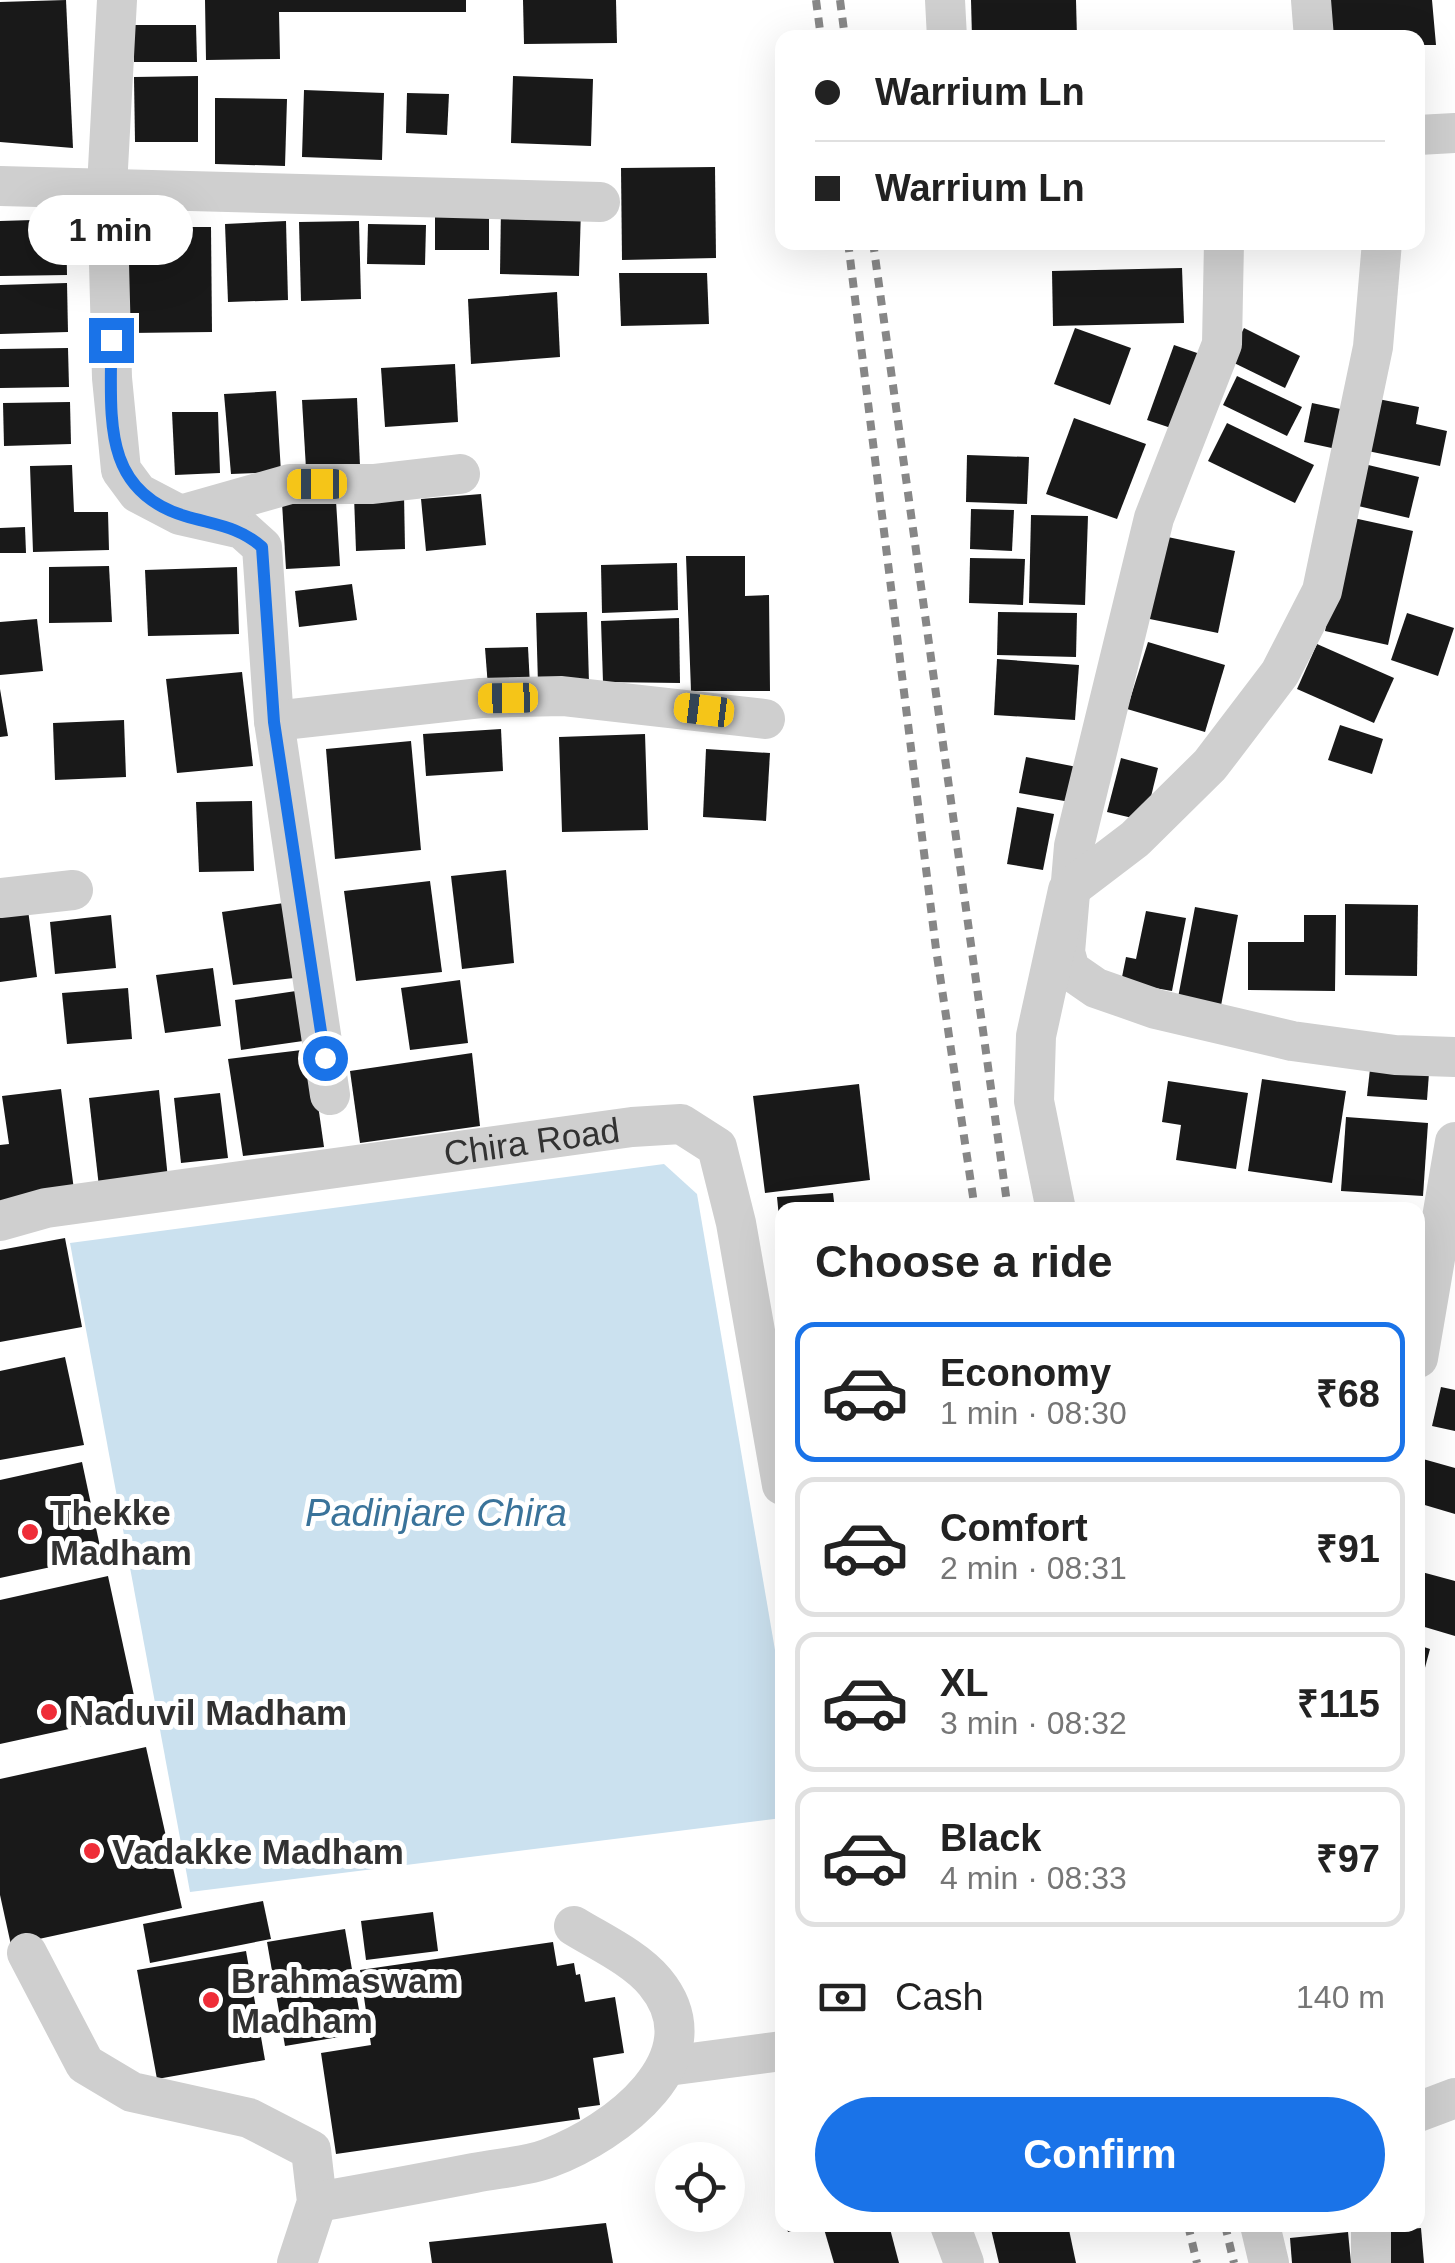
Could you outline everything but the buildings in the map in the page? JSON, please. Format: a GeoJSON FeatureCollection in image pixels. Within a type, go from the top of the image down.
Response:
{"type":"FeatureCollection","features":[{"type":"Feature","properties":{"kind":"street"},"geometry":{"type":"LineString","coordinates":[[117,0],[107,188],[112,378],[121,470],[138,492],[180,515],[242,529],[262,547],[274,722],[330,1095]]}},
{"type":"Feature","properties":{"kind":"street"},"geometry":{"type":"LineString","coordinates":[[945,0],[947,30]]}},
{"type":"Feature","properties":{"kind":"street"},"geometry":{"type":"LineString","coordinates":[[1310,0],[1313,30]]}},
{"type":"Feature","properties":{"kind":"street"},"geometry":{"type":"LineString","coordinates":[[1425,135],[1455,133]]}},
{"type":"Feature","properties":{"kind":"street"},"geometry":{"type":"LineString","coordinates":[[0,186],[600,202]]}},
{"type":"Feature","properties":{"kind":"street"},"geometry":{"type":"LineString","coordinates":[[1054,1202],[1034,1101],[1036,1036],[1074,846],[1154,518],[1222,344],[1224,250]]}},
{"type":"Feature","properties":{"kind":"street"},"geometry":{"type":"LineString","coordinates":[[1381,250],[1373,348],[1322,591],[1280,673],[1210,765],[1135,839],[1068,890],[1065,952],[1070,970],[1096,988],[1156,1009],[1292,1041],[1395,1055],[1455,1057]]}},
{"type":"Feature","properties":{"kind":"street"},"geometry":{"type":"LineString","coordinates":[[180,515],[290,484],[373,484],[460,474]]}},
{"type":"Feature","properties":{"kind":"street"},"geometry":{"type":"LineString","coordinates":[[274,722],[481,698],[562,696],[765,719]]}},
{"type":"Feature","properties":{"kind":"street"},"geometry":{"type":"LineString","coordinates":[[0,898],[74,890]]}},
{"type":"Feature","properties":{"kind":"street","name":"Chira Road"},"geometry":{"type":"LineString","coordinates":[[0,1221],[46,1208],[632,1127],[681,1124],[716,1147],[736,1223],[775,1446]]}},
{"type":"Feature","properties":{"kind":"street"},"geometry":{"type":"LineString","coordinates":[[1425,1317],[1455,1142]]}},
{"type":"Feature","properties":{"kind":"street"},"geometry":{"type":"LineString","coordinates":[[317,2202],[548,2159],[610,2126],[644,2099],[668,2066],[674,2035],[670,2006],[654,1980],[574,1926]]}},
{"type":"Feature","properties":{"kind":"street"},"geometry":{"type":"LineString","coordinates":[[27,1953],[84,2064],[132,2092],[249,2118],[311,2150],[317,2202],[297,2263]]}},
{"type":"Feature","properties":{"kind":"street"},"geometry":{"type":"LineString","coordinates":[[668,2066],[775,2052]]}},
{"type":"Feature","properties":{"kind":"street"},"geometry":{"type":"LineString","coordinates":[[1425,2109],[1455,2098]]}},
{"type":"Feature","properties":{"kind":"street"},"geometry":{"type":"LineString","coordinates":[[953,2232],[964,2263]]}},
{"type":"Feature","properties":{"kind":"street"},"geometry":{"type":"LineString","coordinates":[[1262,2232],[1269,2263]]}},
{"type":"Feature","properties":{"kind":"street"},"geometry":{"type":"LineString","coordinates":[[1371,2232],[1371,2263]]}},
{"type":"Feature","properties":{"kind":"water","name":"Padinjare Chira"},"geometry":{"type":"Polygon","coordinates":[[[664,1164],[697,1194],[775,1650],[775,1819],[190,1892],[70,1243],[664,1164]]]}},
{"type":"Feature","properties":{"kind":"railway"},"geometry":{"type":"LineString","coordinates":[[816,0],[820,30]]}},
{"type":"Feature","properties":{"kind":"railway"},"geometry":{"type":"LineString","coordinates":[[840,0],[844,30]]}},
{"type":"Feature","properties":{"kind":"railway"},"geometry":{"type":"LineString","coordinates":[[849,250],[936,949],[974,1202]]}},
{"type":"Feature","properties":{"kind":"railway"},"geometry":{"type":"LineString","coordinates":[[874,250],[1007,1202]]}},
{"type":"Feature","properties":{"kind":"railway"},"geometry":{"type":"LineString","coordinates":[[1190,2232],[1197,2263]]}},
{"type":"Feature","properties":{"kind":"railway"},"geometry":{"type":"LineString","coordinates":[[1227,2232],[1234,2263]]}},
{"type":"Feature","properties":{"kind":"place","name":"Thekke Madham"},"geometry":{"type":"Point","coordinates":[30,1532]}},
{"type":"Feature","properties":{"kind":"place","name":"Naduvil Madham"},"geometry":{"type":"Point","coordinates":[49,1712]}},
{"type":"Feature","properties":{"kind":"place","name":"Vadakke Madham"},"geometry":{"type":"Point","coordinates":[92,1851]}},
{"type":"Feature","properties":{"kind":"place","name":"Brahmaswam Madham"},"geometry":{"type":"Point","coordinates":[211,2000]}},
{"type":"Feature","properties":{"kind":"route"},"geometry":{"type":"LineString","coordinates":[[111,340],[121,470],[138,492],[180,515],[242,529],[262,547],[274,722],[325,1058]]}}]}
